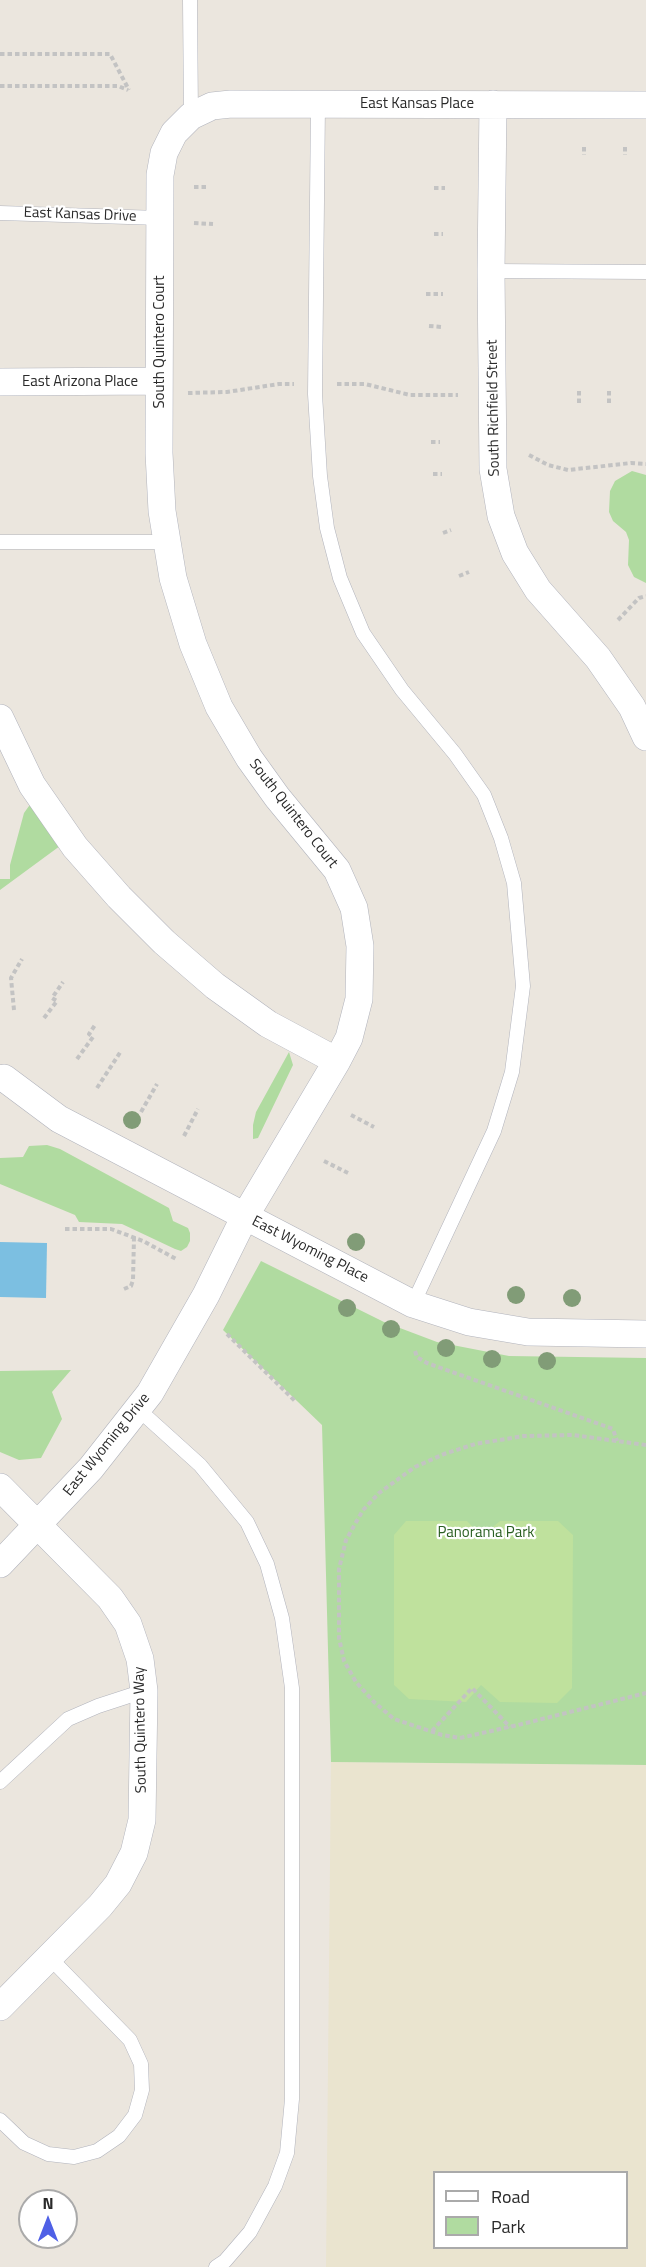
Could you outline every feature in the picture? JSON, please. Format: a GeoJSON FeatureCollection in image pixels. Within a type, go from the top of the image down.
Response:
{"type":"FeatureCollection","features":[{"type":"Feature","properties":{"kind":"street","name":"East Kansas Place"},"geometry":{"type":"LineString","coordinates":[[191,116],[212,106],[231,104],[646,105]]}},
{"type":"Feature","properties":{"kind":"street","name":"South Richfield Street"},"geometry":{"type":"LineString","coordinates":[[493,104],[491,271],[493,469],[501,516],[515,553],[538,590],[598,658],[632,707],[646,737]]}},
{"type":"Feature","properties":{"kind":"street","name":"South Quintero Court"},"geometry":{"type":"LineString","coordinates":[[191,116],[174,133],[164,153],[160,175],[159,381],[162,511],[173,578],[193,644],[219,707],[249,758],[277,797],[337,870],[354,908],[360,946],[359,999],[349,1038],[245,1216]]}},
{"type":"Feature","properties":{"kind":"street","name":"East Arizona Place"},"geometry":{"type":"LineString","coordinates":[[0,382],[159,381]]}},
{"type":"Feature","properties":{"kind":"street"},"geometry":{"type":"LineString","coordinates":[[0,718],[32,785],[75,847],[119,897],[164,942],[215,986],[267,1024],[337,1061]]}},
{"type":"Feature","properties":{"kind":"street","name":"East Wyoming Place"},"geometry":{"type":"LineString","coordinates":[[2,1076],[59,1119],[413,1304],[470,1322],[528,1332],[646,1334]]}},
{"type":"Feature","properties":{"kind":"street","name":"East Wyoming Drive"},"geometry":{"type":"LineString","coordinates":[[0,1564],[91,1468],[150,1393],[206,1295],[245,1216]]}},
{"type":"Feature","properties":{"kind":"street","name":"South Quintero Way"},"geometry":{"type":"LineString","coordinates":[[0,1487],[110,1598],[128,1624],[140,1659],[144,1691],[142,1820],[134,1853],[112,1891],[0,2007]]}},
{"type":"Feature","properties":{"kind":"lane"},"geometry":{"type":"LineString","coordinates":[[190,0],[191,116]]}},
{"type":"Feature","properties":{"kind":"lane"},"geometry":{"type":"LineString","coordinates":[[318,104],[315,394],[320,476],[327,528],[340,578],[363,633],[402,690],[484,795],[501,838],[514,883],[522,975],[519,1029],[512,1072],[494,1131],[413,1304]]}},
{"type":"Feature","properties":{"kind":"lane","name":"East Kansas Drive"},"geometry":{"type":"LineString","coordinates":[[0,213],[160,218]]}},
{"type":"Feature","properties":{"kind":"lane"},"geometry":{"type":"LineString","coordinates":[[491,271],[646,272]]}},
{"type":"Feature","properties":{"kind":"lane"},"geometry":{"type":"LineString","coordinates":[[0,542],[167,542]]}},
{"type":"Feature","properties":{"kind":"lane"},"geometry":{"type":"LineString","coordinates":[[138,1409],[200,1465],[247,1522],[267,1564],[282,1618],[292,1688],[292,2099],[287,2153],[275,2186],[250,2232],[225,2261],[216,2267]]}},
{"type":"Feature","properties":{"kind":"lane"},"geometry":{"type":"LineString","coordinates":[[0,1782],[68,1719],[98,1706],[144,1691]]}},
{"type":"Feature","properties":{"kind":"lane"},"geometry":{"type":"LineString","coordinates":[[0,2120],[24,2143],[48,2154],[74,2157],[97,2151],[119,2136],[135,2115],[142,2090],[141,2064],[130,2040],[49,1957]]}},
{"type":"Feature","properties":{"kind":"path"},"geometry":{"type":"LineString","coordinates":[[0,54],[110,54],[129,90],[118,86],[0,86]]}},
{"type":"Feature","properties":{"kind":"path"},"geometry":{"type":"LineString","coordinates":[[584,147],[584,155]]}},
{"type":"Feature","properties":{"kind":"path"},"geometry":{"type":"LineString","coordinates":[[625,147],[625,155]]}},
{"type":"Feature","properties":{"kind":"path"},"geometry":{"type":"LineString","coordinates":[[194,187],[209,187]]}},
{"type":"Feature","properties":{"kind":"path"},"geometry":{"type":"LineString","coordinates":[[434,188],[445,188]]}},
{"type":"Feature","properties":{"kind":"path"},"geometry":{"type":"LineString","coordinates":[[194,223],[213,224]]}},
{"type":"Feature","properties":{"kind":"path"},"geometry":{"type":"LineString","coordinates":[[434,234],[443,234]]}},
{"type":"Feature","properties":{"kind":"path"},"geometry":{"type":"LineString","coordinates":[[426,294],[443,294]]}},
{"type":"Feature","properties":{"kind":"path"},"geometry":{"type":"LineString","coordinates":[[429,326],[442,327]]}},
{"type":"Feature","properties":{"kind":"path"},"geometry":{"type":"LineString","coordinates":[[579,391],[579,404]]}},
{"type":"Feature","properties":{"kind":"path"},"geometry":{"type":"LineString","coordinates":[[609,391],[609,404]]}},
{"type":"Feature","properties":{"kind":"path"},"geometry":{"type":"LineString","coordinates":[[431,442],[440,442]]}},
{"type":"Feature","properties":{"kind":"path"},"geometry":{"type":"LineString","coordinates":[[529,455],[548,465],[568,470],[631,463],[646,465]]}},
{"type":"Feature","properties":{"kind":"path"},"geometry":{"type":"LineString","coordinates":[[433,474],[442,474]]}},
{"type":"Feature","properties":{"kind":"path"},"geometry":{"type":"LineString","coordinates":[[443,533],[451,530]]}},
{"type":"Feature","properties":{"kind":"path"},"geometry":{"type":"LineString","coordinates":[[459,576],[469,572]]}},
{"type":"Feature","properties":{"kind":"path"},"geometry":{"type":"LineString","coordinates":[[618,620],[639,598],[646,596]]}},
{"type":"Feature","properties":{"kind":"path"},"geometry":{"type":"LineString","coordinates":[[14,1010],[11,978],[22,959]]}},
{"type":"Feature","properties":{"kind":"path"},"geometry":{"type":"LineString","coordinates":[[44,1018],[57,1001],[52,998],[63,982]]}},
{"type":"Feature","properties":{"kind":"path"},"geometry":{"type":"LineString","coordinates":[[77,1059],[93,1037],[89,1034],[95,1025]]}},
{"type":"Feature","properties":{"kind":"path"},"geometry":{"type":"LineString","coordinates":[[97,1088],[121,1051]]}},
{"type":"Feature","properties":{"kind":"path"},"geometry":{"type":"LineString","coordinates":[[141,1112],[157,1084]]}},
{"type":"Feature","properties":{"kind":"path"},"geometry":{"type":"LineString","coordinates":[[184,1136],[198,1109]]}},
{"type":"Feature","properties":{"kind":"path"},"geometry":{"type":"LineString","coordinates":[[351,1115],[374,1126]]}},
{"type":"Feature","properties":{"kind":"path"},"geometry":{"type":"LineString","coordinates":[[324,1161],[348,1173]]}},
{"type":"Feature","properties":{"kind":"path"},"geometry":{"type":"LineString","coordinates":[[65,1229],[111,1229],[134,1237],[178,1260]]}},
{"type":"Feature","properties":{"kind":"path"},"geometry":{"type":"LineString","coordinates":[[123,1289],[131,1286],[133,1280],[134,1237]]}},
{"type":"Feature","properties":{"kind":"path"},"geometry":{"type":"LineString","coordinates":[[227,1334],[296,1402]]}},
{"type":"Feature","properties":{"kind":"path"},"geometry":{"type":"LineString","coordinates":[[415,1351],[417,1357],[427,1363],[614,1429],[617,1441]]}},
{"type":"Feature","properties":{"kind":"path"},"geometry":{"type":"LineString","coordinates":[[646,1444],[573,1435],[524,1436],[475,1444],[444,1454],[415,1467],[379,1493],[354,1524],[346,1540],[339,1569],[339,1638],[344,1661],[356,1682],[394,1719],[460,1737],[511,1727],[646,1693]]}},
{"type":"Feature","properties":{"kind":"path"},"geometry":{"type":"LineString","coordinates":[[432,1731],[472,1688],[511,1727]]}},
{"type":"Feature","properties":{"kind":"shaded area"},"geometry":{"type":"Polygon","coordinates":[[[331,1762],[646,1765],[646,2267],[326,2267],[331,1762]]]}},
{"type":"Feature","properties":{"kind":"green space"},"geometry":{"type":"Polygon","coordinates":[[[632,471],[646,475],[646,583],[634,577],[628,565],[629,540],[626,532],[613,521],[609,512],[610,491],[615,481],[632,471]]]}},
{"type":"Feature","properties":{"kind":"green space"},"geometry":{"type":"Polygon","coordinates":[[[34,799],[64,843],[0,890],[0,879],[10,879],[10,865],[24,813],[34,799]]]}},
{"type":"Feature","properties":{"kind":"green space"},"geometry":{"type":"Polygon","coordinates":[[[289,1052],[293,1065],[258,1138],[253,1139],[256,1112],[289,1052]]]}},
{"type":"Feature","properties":{"kind":"green space"},"geometry":{"type":"Polygon","coordinates":[[[47,1145],[60,1149],[169,1208],[173,1221],[188,1228],[190,1241],[187,1247],[181,1251],[175,1249],[122,1224],[79,1222],[75,1215],[0,1184],[0,1158],[23,1157],[29,1146],[47,1145]]]}},
{"type":"Feature","properties":{"kind":"green space","name":"Panorama Park"},"geometry":{"type":"Polygon","coordinates":[[[261,1261],[384,1322],[437,1342],[509,1356],[646,1358],[646,1765],[331,1762],[322,1425],[223,1330],[261,1261]]]}},
{"type":"Feature","properties":{"kind":"green space"},"geometry":{"type":"Polygon","coordinates":[[[71,1370],[52,1392],[62,1419],[41,1458],[19,1460],[0,1452],[0,1371],[71,1370]]]}},
{"type":"Feature","properties":{"kind":"green space"},"geometry":{"type":"Polygon","coordinates":[[[406,1521],[467,1521],[482,1536],[500,1521],[558,1521],[573,1535],[572,1688],[557,1703],[500,1702],[481,1685],[466,1702],[409,1699],[394,1685],[394,1535],[406,1521]]]}},
{"type":"Feature","properties":{"kind":"water"},"geometry":{"type":"Polygon","coordinates":[[[0,1242],[47,1243],[46,1298],[0,1297],[0,1242]]]}}]}
